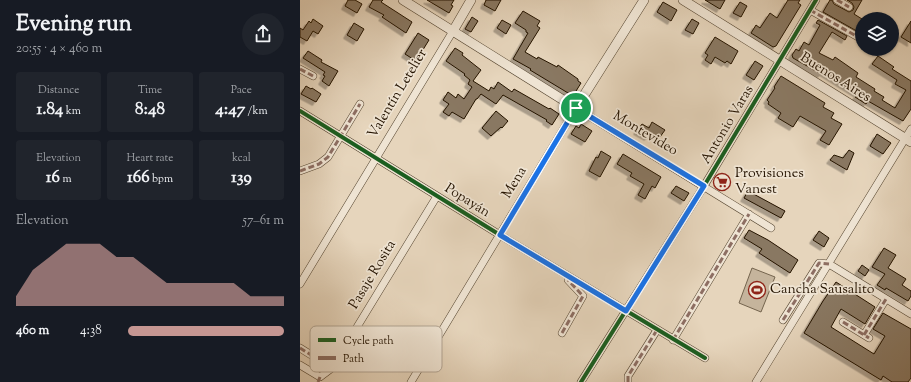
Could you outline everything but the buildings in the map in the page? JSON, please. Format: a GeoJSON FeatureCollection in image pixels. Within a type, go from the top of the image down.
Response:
{"type":"FeatureCollection","features":[{"type":"Feature","properties":{"kind":"street","name":"Montevideo"},"geometry":{"type":"LineString","coordinates":[[403,0],[771,228]]}},
{"type":"Feature","properties":{"kind":"street","name":"Valentín Letelier"},"geometry":{"type":"LineString","coordinates":[[300,284],[471,0]]}},
{"type":"Feature","properties":{"kind":"street","name":"Mena"},"geometry":{"type":"LineString","coordinates":[[442,331],[576,108],[644,0]]}},
{"type":"Feature","properties":{"kind":"street","name":"Buenos Aires"},"geometry":{"type":"LineString","coordinates":[[683,0],[908,140]]}},
{"type":"Feature","properties":{"kind":"street","name":"Antonio Varas"},"geometry":{"type":"LineString","coordinates":[[581,382],[704,186],[816,0]]}},
{"type":"Feature","properties":{"kind":"street"},"geometry":{"type":"LineString","coordinates":[[837,0],[848,7]]}},
{"type":"Feature","properties":{"kind":"street"},"geometry":{"type":"LineString","coordinates":[[810,10],[855,35]]}},
{"type":"Feature","properties":{"kind":"street"},"geometry":{"type":"LineString","coordinates":[[300,78],[302,70],[312,76]]}},
{"type":"Feature","properties":{"kind":"street"},"geometry":{"type":"LineString","coordinates":[[300,172],[319,164],[328,157],[360,104]]}},
{"type":"Feature","properties":{"kind":"street","name":"Popayán"},"geometry":{"type":"LineString","coordinates":[[300,111],[500,235],[705,358]]}},
{"type":"Feature","properties":{"kind":"street"},"geometry":{"type":"LineString","coordinates":[[756,382],[908,140],[911,129]]}},
{"type":"Feature","properties":{"kind":"street","name":"Pasaje Rosita"},"geometry":{"type":"LineString","coordinates":[[358,326],[437,196]]}},
{"type":"Feature","properties":{"kind":"street"},"geometry":{"type":"LineString","coordinates":[[673,340],[749,214]]}},
{"type":"Feature","properties":{"kind":"street"},"geometry":{"type":"LineString","coordinates":[[783,320],[819,263],[829,264],[911,314]]}},
{"type":"Feature","properties":{"kind":"street"},"geometry":{"type":"LineString","coordinates":[[562,333],[583,296],[568,280],[568,276]]}},
{"type":"Feature","properties":{"kind":"street"},"geometry":{"type":"LineString","coordinates":[[843,322],[866,336],[886,299]]}},
{"type":"Feature","properties":{"kind":"street"},"geometry":{"type":"LineString","coordinates":[[628,382],[628,376],[657,330]]}},
{"type":"Feature","properties":{"kind":"street"},"geometry":{"type":"LineString","coordinates":[[300,348],[310,354]]}},
{"type":"Feature","properties":{"kind":"street"},"geometry":{"type":"LineString","coordinates":[[300,365],[319,380],[328,372]]}},
{"type":"Feature","properties":{"kind":"street","name":"Mena"},"geometry":{"type":"LineString","coordinates":[[411,382],[417,372]]}},
{"type":"Feature","properties":{"kind":"shaded area","name":"Cancha Sausalito"},"geometry":{"type":"Polygon","coordinates":[[[752,268],[775,277],[761,312],[739,303],[752,268]]]}},
{"type":"Feature","properties":{"kind":"marked path"},"geometry":{"type":"LineString","coordinates":[[837,0],[849,7]]}},
{"type":"Feature","properties":{"kind":"marked path"},"geometry":{"type":"LineString","coordinates":[[810,10],[855,35]]}},
{"type":"Feature","properties":{"kind":"marked path"},"geometry":{"type":"LineString","coordinates":[[300,69],[313,76]]}},
{"type":"Feature","properties":{"kind":"marked path"},"geometry":{"type":"LineString","coordinates":[[300,171],[319,164],[328,157],[360,104]]}},
{"type":"Feature","properties":{"kind":"marked path"},"geometry":{"type":"LineString","coordinates":[[673,340],[749,214]]}},
{"type":"Feature","properties":{"kind":"marked path"},"geometry":{"type":"LineString","coordinates":[[783,320],[819,263],[829,264]]}},
{"type":"Feature","properties":{"kind":"marked path"},"geometry":{"type":"LineString","coordinates":[[562,333],[583,296],[568,280]]}},
{"type":"Feature","properties":{"kind":"marked path"},"geometry":{"type":"LineString","coordinates":[[864,335],[886,299]]}},
{"type":"Feature","properties":{"kind":"marked path"},"geometry":{"type":"LineString","coordinates":[[843,322],[869,338]]}},
{"type":"Feature","properties":{"kind":"marked path"},"geometry":{"type":"LineString","coordinates":[[628,382],[628,376],[657,330]]}},
{"type":"Feature","properties":{"kind":"marked path"},"geometry":{"type":"LineString","coordinates":[[300,348],[310,354]]}},
{"type":"Feature","properties":{"kind":"marked path"},"geometry":{"type":"LineString","coordinates":[[318,382],[320,377]]}},
{"type":"Feature","properties":{"kind":"cycle path"},"geometry":{"type":"LineString","coordinates":[[581,382],[704,186],[816,0]]}},
{"type":"Feature","properties":{"kind":"cycle path"},"geometry":{"type":"LineString","coordinates":[[300,111],[500,235],[705,358]]}},
{"type":"Feature","properties":{"kind":"place","name":"Provisiones Vanest"},"geometry":{"type":"Point","coordinates":[722,182]}},
{"type":"Feature","properties":{"kind":"place","name":"Cancha Sausalito"},"geometry":{"type":"Point","coordinates":[757,290]}},
{"type":"Feature","properties":{"kind":"route"},"geometry":{"type":"LineString","coordinates":[[576,108],[704,186],[626,311],[500,235],[576,108]]}}]}
